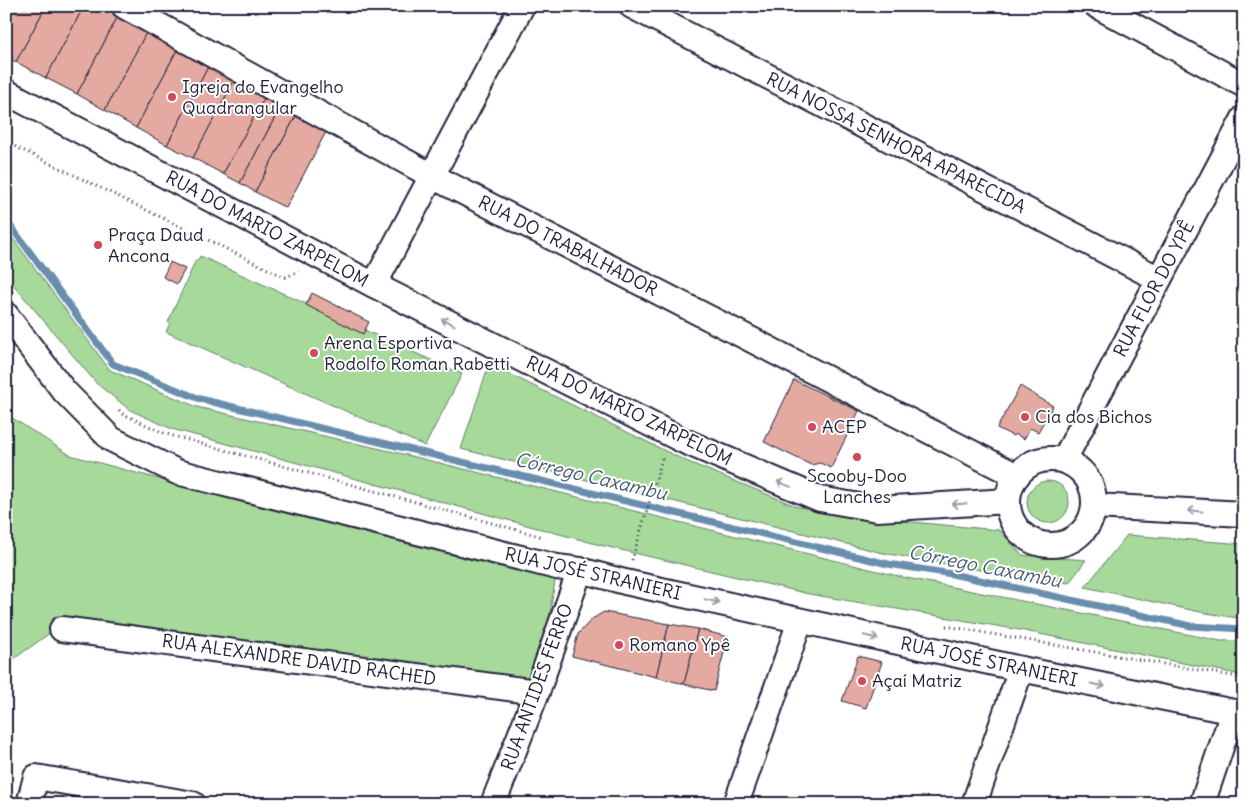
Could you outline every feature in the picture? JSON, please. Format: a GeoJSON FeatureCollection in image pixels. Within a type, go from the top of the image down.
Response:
{"type":"FeatureCollection","features":[{"type":"Feature","properties":{"kind":"street","name":"RUA DO TRABALHADOR"},"geometry":{"type":"LineString","coordinates":[[124,6],[432,176],[1017,476]]}},
{"type":"Feature","properties":{"kind":"street"},"geometry":{"type":"LineString","coordinates":[[374,285],[522,6]]}},
{"type":"Feature","properties":{"kind":"street","name":"RUA NOSSA SENHORA APARECIDA"},"geometry":{"type":"LineString","coordinates":[[632,6],[1159,279]]}},
{"type":"Feature","properties":{"kind":"street"},"geometry":{"type":"LineString","coordinates":[[1097,6],[1244,85]]}},
{"type":"Feature","properties":{"kind":"street","name":"RUA DO MARIO ZARPELOM"},"geometry":{"type":"LineString","coordinates":[[6,92],[374,285],[670,434],[820,500],[877,509],[1008,501]]}},
{"type":"Feature","properties":{"kind":"street","name":"RUA FLOR DO YPÊ"},"geometry":{"type":"LineString","coordinates":[[1064,460],[1244,118]]}},
{"type":"Feature","properties":{"kind":"street","name":"RUA JOSÉ STRANIERI"},"geometry":{"type":"LineString","coordinates":[[12,307],[64,391],[111,439],[177,472],[557,567],[580,570],[634,584],[1021,669],[1238,713]]}},
{"type":"Feature","properties":{"kind":"street"},"geometry":{"type":"LineString","coordinates":[[1050,458],[1064,460],[1084,472],[1092,488],[1094,506],[1091,518],[1084,530],[1062,544],[1049,545],[1036,542],[1024,536],[1015,526],[1010,514],[1008,501],[1010,488],[1017,476],[1026,467],[1038,460],[1050,458]]}},
{"type":"Feature","properties":{"kind":"street"},"geometry":{"type":"LineString","coordinates":[[1094,506],[1244,514]]}},
{"type":"Feature","properties":{"kind":"street","name":"RUA ANTIDES FERRO"},"geometry":{"type":"LineString","coordinates":[[493,804],[537,692],[580,570]]}},
{"type":"Feature","properties":{"kind":"street"},"geometry":{"type":"LineString","coordinates":[[736,804],[800,621]]}},
{"type":"Feature","properties":{"kind":"street","name":"RUA ALEXANDRE DAVID RACHED"},"geometry":{"type":"LineString","coordinates":[[62,629],[537,692]]}},
{"type":"Feature","properties":{"kind":"street"},"geometry":{"type":"LineString","coordinates":[[974,804],[1021,669]]}},
{"type":"Feature","properties":{"kind":"street"},"geometry":{"type":"LineString","coordinates":[[1202,804],[1238,713]]}},
{"type":"Feature","properties":{"kind":"street"},"geometry":{"type":"LineString","coordinates":[[29,804],[36,776],[181,802]]}},
{"type":"Feature","properties":{"kind":"path"},"geometry":{"type":"LineString","coordinates":[[6,142],[286,277],[301,270],[311,252]]}},
{"type":"Feature","properties":{"kind":"path"},"geometry":{"type":"LineString","coordinates":[[6,284],[12,307]]}},
{"type":"Feature","properties":{"kind":"path"},"geometry":{"type":"LineString","coordinates":[[117,409],[123,414],[166,434],[552,539]]}},
{"type":"Feature","properties":{"kind":"path"},"geometry":{"type":"LineString","coordinates":[[632,561],[670,434]]}},
{"type":"Feature","properties":{"kind":"path"},"geometry":{"type":"LineString","coordinates":[[624,559],[641,564]]}},
{"type":"Feature","properties":{"kind":"path"},"geometry":{"type":"LineString","coordinates":[[940,625],[1244,678]]}},
{"type":"Feature","properties":{"kind":"green space"},"geometry":{"type":"Polygon","coordinates":[[[6,229],[110,370],[197,407],[403,454],[902,577],[1221,641],[1244,640],[1244,677],[1020,630],[809,594],[600,545],[172,429],[130,410],[97,384],[6,276],[6,229]]]}},
{"type":"Feature","properties":{"kind":"green space","name":"Arena Esportiva Rodolfo Roman Rabetti"},"geometry":{"type":"Polygon","coordinates":[[[200,256],[462,374],[425,446],[166,332],[170,323],[168,322],[196,260],[200,256]]]}},
{"type":"Feature","properties":{"kind":"green space"},"geometry":{"type":"Polygon","coordinates":[[[489,364],[686,461],[798,507],[868,518],[999,530],[1022,555],[1086,560],[1069,583],[997,573],[883,553],[461,449],[489,364]]]}},
{"type":"Feature","properties":{"kind":"green space"},"geometry":{"type":"Polygon","coordinates":[[[6,414],[70,455],[170,482],[556,575],[539,681],[61,625],[11,661],[6,699],[6,414]]]}},
{"type":"Feature","properties":{"kind":"green space"},"geometry":{"type":"Polygon","coordinates":[[[1052,481],[1060,484],[1066,490],[1069,502],[1066,514],[1060,520],[1044,523],[1036,520],[1030,514],[1027,498],[1030,490],[1036,484],[1052,481]]]}},
{"type":"Feature","properties":{"kind":"green space"},"geometry":{"type":"Polygon","coordinates":[[[1127,535],[1244,544],[1244,619],[1200,612],[1085,587],[1127,535]]]}},
{"type":"Feature","properties":{"kind":"building"},"geometry":{"type":"Polygon","coordinates":[[[6,6],[46,6],[16,62],[6,57],[6,6]]]}},
{"type":"Feature","properties":{"kind":"building"},"geometry":{"type":"Polygon","coordinates":[[[46,6],[84,6],[46,78],[16,62],[46,6]]]}},
{"type":"Feature","properties":{"kind":"building"},"geometry":{"type":"Polygon","coordinates":[[[84,6],[94,6],[117,18],[77,94],[46,78],[84,6]]]}},
{"type":"Feature","properties":{"kind":"building"},"geometry":{"type":"Polygon","coordinates":[[[117,18],[146,33],[105,110],[77,94],[117,18]]]}},
{"type":"Feature","properties":{"kind":"building"},"geometry":{"type":"Polygon","coordinates":[[[146,33],[177,50],[136,128],[105,110],[146,33]]]}},
{"type":"Feature","properties":{"kind":"building","name":"Igreja do Evangelho Quadrangular"},"geometry":{"type":"Polygon","coordinates":[[[177,50],[208,67],[167,145],[136,128],[177,50]]]}},
{"type":"Feature","properties":{"kind":"building"},"geometry":{"type":"Polygon","coordinates":[[[208,67],[234,81],[193,158],[167,145],[208,67]]]}},
{"type":"Feature","properties":{"kind":"building"},"geometry":{"type":"Polygon","coordinates":[[[234,81],[265,97],[223,174],[193,158],[234,81]]]}},
{"type":"Feature","properties":{"kind":"building"},"geometry":{"type":"Polygon","coordinates":[[[265,97],[281,106],[240,183],[223,174],[265,97]]]}},
{"type":"Feature","properties":{"kind":"building"},"geometry":{"type":"Polygon","coordinates":[[[281,106],[297,114],[255,192],[240,183],[281,106]]]}},
{"type":"Feature","properties":{"kind":"building"},"geometry":{"type":"Polygon","coordinates":[[[297,114],[327,130],[286,208],[255,192],[297,114]]]}},
{"type":"Feature","properties":{"kind":"building"},"geometry":{"type":"Polygon","coordinates":[[[170,262],[185,269],[177,284],[163,277],[170,262]]]}},
{"type":"Feature","properties":{"kind":"building"},"geometry":{"type":"Polygon","coordinates":[[[312,293],[369,322],[363,334],[306,305],[312,293]]]}},
{"type":"Feature","properties":{"kind":"building","name":"ACEP"},"geometry":{"type":"Polygon","coordinates":[[[794,380],[859,411],[831,468],[820,463],[811,465],[764,442],[794,380]]]}},
{"type":"Feature","properties":{"kind":"building","name":"Cia dos Bichos"},"geometry":{"type":"Polygon","coordinates":[[[1020,386],[1053,406],[1038,432],[1030,428],[1024,439],[997,428],[1020,386]]]}},
{"type":"Feature","properties":{"kind":"building","name":"Romano Ypê"},"geometry":{"type":"Polygon","coordinates":[[[604,612],[669,624],[656,677],[572,656],[578,634],[592,619],[604,612]]]}},
{"type":"Feature","properties":{"kind":"building"},"geometry":{"type":"Polygon","coordinates":[[[669,624],[698,629],[684,684],[656,677],[669,624]]]}},
{"type":"Feature","properties":{"kind":"building"},"geometry":{"type":"Polygon","coordinates":[[[698,629],[728,637],[714,691],[684,684],[698,629]]]}},
{"type":"Feature","properties":{"kind":"building","name":"Açaí Matriz"},"geometry":{"type":"Polygon","coordinates":[[[858,656],[882,662],[866,708],[842,701],[858,656]]]}},
{"type":"Feature","properties":{"kind":"waterway","name":"Córrego Caxambu"},"geometry":{"type":"LineString","coordinates":[[6,220],[113,364],[200,399],[888,564],[952,574],[1191,626],[1244,629]]}},
{"type":"Feature","properties":{"kind":"place","name":"Igreja do Evangelho Quadrangular"},"geometry":{"type":"Point","coordinates":[172,97]}},
{"type":"Feature","properties":{"kind":"place","name":"Praça Daud Ancona"},"geometry":{"type":"Point","coordinates":[98,245]}},
{"type":"Feature","properties":{"kind":"place","name":"Arena Esportiva Rodolfo Roman Rabetti"},"geometry":{"type":"Point","coordinates":[314,353]}},
{"type":"Feature","properties":{"kind":"place","name":"Cia dos Bichos"},"geometry":{"type":"Point","coordinates":[1025,417]}},
{"type":"Feature","properties":{"kind":"place","name":"ACEP"},"geometry":{"type":"Point","coordinates":[812,427]}},
{"type":"Feature","properties":{"kind":"place","name":"Scooby-Doo Lanches"},"geometry":{"type":"Point","coordinates":[857,457]}},
{"type":"Feature","properties":{"kind":"place","name":"Romano Ypê"},"geometry":{"type":"Point","coordinates":[619,645]}},
{"type":"Feature","properties":{"kind":"place","name":"Açaí Matriz"},"geometry":{"type":"Point","coordinates":[862,681]}}]}
